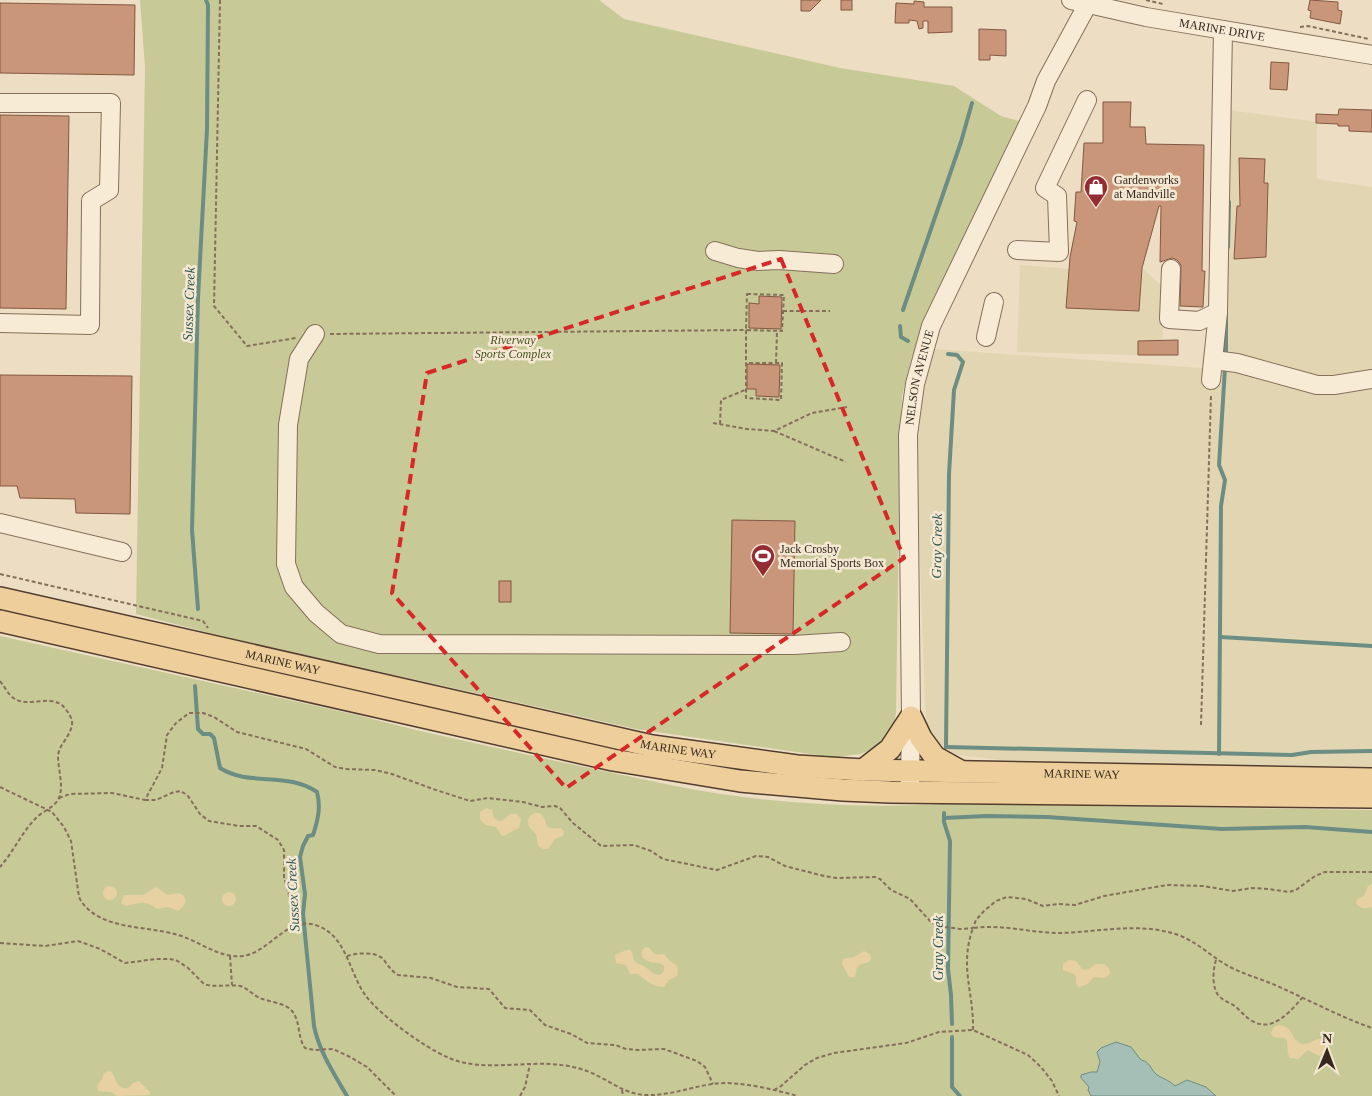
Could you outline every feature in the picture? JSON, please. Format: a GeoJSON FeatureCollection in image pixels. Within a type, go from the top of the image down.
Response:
{"type":"FeatureCollection","features":[{"type":"Feature","properties":{"kind":"main road","name":"MARINE WAY"},"geometry":{"type":"LineString","coordinates":[[0,598],[652,746],[797,766],[863,770],[1372,779]]}},
{"type":"Feature","properties":{"kind":"main road","name":"MARINE WAY"},"geometry":{"type":"LineString","coordinates":[[0,621],[613,760],[740,781],[843,790],[910,792],[1372,798]]}},
{"type":"Feature","properties":{"kind":"main road"},"geometry":{"type":"LineString","coordinates":[[863,770],[890,749],[911,718],[921,738],[935,757],[962,772]]}},
{"type":"Feature","properties":{"kind":"street"},"geometry":{"type":"LineString","coordinates":[[1136,0],[1146,17]]}},
{"type":"Feature","properties":{"kind":"street","name":"MARINE DRIVE"},"geometry":{"type":"LineString","coordinates":[[1083,1],[1146,17],[1372,55]]}},
{"type":"Feature","properties":{"kind":"street","name":"NELSON AVENUE"},"geometry":{"type":"LineString","coordinates":[[910,792],[908,435],[915,384],[931,326],[1034,114],[1046,81],[1083,1]]}},
{"type":"Feature","properties":{"kind":"street"},"geometry":{"type":"LineString","coordinates":[[1211,380],[1218,312],[1222,30]]}},
{"type":"Feature","properties":{"kind":"street"},"geometry":{"type":"LineString","coordinates":[[1017,250],[1059,252],[1057,196],[1045,188],[1087,100]]}},
{"type":"Feature","properties":{"kind":"street"},"geometry":{"type":"LineString","coordinates":[[0,103],[111,103],[109,190],[91,201],[90,325],[0,323]]}},
{"type":"Feature","properties":{"kind":"street"},"geometry":{"type":"LineString","coordinates":[[715,251],[738,258],[758,261],[779,260],[834,264]]}},
{"type":"Feature","properties":{"kind":"street"},"geometry":{"type":"LineString","coordinates":[[1171,269],[1169,319],[1199,321],[1218,312]]}},
{"type":"Feature","properties":{"kind":"street"},"geometry":{"type":"LineString","coordinates":[[986,337],[994,302]]}},
{"type":"Feature","properties":{"kind":"street"},"geometry":{"type":"LineString","coordinates":[[314,334],[299,359],[288,425],[286,564],[294,587],[316,613],[341,634],[379,644],[794,645],[841,642]]}},
{"type":"Feature","properties":{"kind":"street"},"geometry":{"type":"LineString","coordinates":[[1214,360],[1237,363],[1317,385],[1334,385],[1372,379]]}},
{"type":"Feature","properties":{"kind":"street"},"geometry":{"type":"LineString","coordinates":[[0,523],[122,552]]}},
{"type":"Feature","properties":{"kind":"path"},"geometry":{"type":"LineString","coordinates":[[220,0],[214,306],[247,346],[314,334],[746,330],[782,331],[784,295],[748,294],[746,330],[746,363],[746,398],[781,400],[782,363],[746,363]]}},
{"type":"Feature","properties":{"kind":"path"},"geometry":{"type":"LineString","coordinates":[[783,311],[830,311]]}},
{"type":"Feature","properties":{"kind":"path"},"geometry":{"type":"LineString","coordinates":[[776,363],[777,331]]}},
{"type":"Feature","properties":{"kind":"path"},"geometry":{"type":"LineString","coordinates":[[1201,724],[1211,380]]}},
{"type":"Feature","properties":{"kind":"path"},"geometry":{"type":"LineString","coordinates":[[720,424],[721,400],[746,389]]}},
{"type":"Feature","properties":{"kind":"path"},"geometry":{"type":"LineString","coordinates":[[774,431],[812,413],[847,407]]}},
{"type":"Feature","properties":{"kind":"path"},"geometry":{"type":"LineString","coordinates":[[713,423],[774,431],[846,462]]}},
{"type":"Feature","properties":{"kind":"path"},"geometry":{"type":"LineString","coordinates":[[0,574],[203,621]]}},
{"type":"Feature","properties":{"kind":"path"},"geometry":{"type":"LineString","coordinates":[[0,681],[12,696],[18,700],[25,703],[56,702],[65,708],[71,718],[71,729],[58,755],[61,782],[59,798]]}},
{"type":"Feature","properties":{"kind":"path"},"geometry":{"type":"LineString","coordinates":[[145,800],[162,768],[167,735],[184,716],[197,712],[214,717],[238,732],[306,749],[335,767],[375,770],[392,774],[470,801],[488,798],[523,802],[542,807],[555,806],[560,808],[572,823],[601,846],[634,845],[651,851],[663,859],[716,870],[756,856],[763,856],[784,866],[824,876],[837,878],[875,877],[880,879],[891,890],[910,899],[930,921],[940,928],[960,929],[990,926],[1061,933],[1125,927],[1164,931],[1205,949],[1216,959],[1232,968],[1372,1028]]}},
{"type":"Feature","properties":{"kind":"path"},"geometry":{"type":"LineString","coordinates":[[0,786],[52,812],[64,827],[71,841],[79,897],[82,904],[92,913],[106,920],[126,926],[179,935],[230,956],[243,956],[254,953],[299,923],[315,924],[324,928],[336,938],[347,956],[357,982],[373,1005],[405,1030],[438,1053],[449,1058],[466,1063],[562,1064],[595,1074],[622,1090],[643,1095],[658,1095],[726,1083],[774,1090],[798,1096]]}},
{"type":"Feature","properties":{"kind":"path"},"geometry":{"type":"LineString","coordinates":[[0,866],[37,816],[59,798],[70,794],[112,793],[145,800],[156,800],[174,792],[181,792],[188,796],[200,814],[209,821],[238,826],[256,826],[278,840],[284,850],[284,877],[290,899],[291,915],[299,923]]}},
{"type":"Feature","properties":{"kind":"path"},"geometry":{"type":"LineString","coordinates":[[973,1030],[966,962],[968,941],[976,920],[996,901],[1006,897],[1026,899],[1044,906],[1075,904],[1104,896],[1167,885],[1203,886],[1233,891],[1268,888],[1289,892],[1296,890],[1315,876],[1325,872],[1372,872]]}},
{"type":"Feature","properties":{"kind":"path"},"geometry":{"type":"LineString","coordinates":[[0,943],[45,946],[78,941],[100,949],[125,963],[156,959],[176,960],[188,968],[204,984],[242,986],[250,990],[257,998],[291,1010],[305,1048],[314,1050],[330,1048],[350,1057],[367,1067],[396,1096]]}},
{"type":"Feature","properties":{"kind":"path"},"geometry":{"type":"LineString","coordinates":[[347,956],[373,954],[382,959],[398,975],[431,978],[457,987],[489,989],[505,1008],[530,1010],[545,1025],[571,1034],[588,1043],[614,1044],[638,1050],[664,1049],[697,1060],[705,1068],[713,1084]]}},
{"type":"Feature","properties":{"kind":"path"},"geometry":{"type":"LineString","coordinates":[[230,956],[232,985]]}},
{"type":"Feature","properties":{"kind":"path"},"geometry":{"type":"LineString","coordinates":[[1216,959],[1214,986],[1216,991],[1219,996],[1252,1022],[1263,1025],[1273,1022],[1289,1013],[1302,998]]}},
{"type":"Feature","properties":{"kind":"path"},"geometry":{"type":"LineString","coordinates":[[774,1090],[805,1065],[817,1058],[834,1053],[906,1043],[939,1032],[973,1030],[1028,1055],[1047,1074],[1059,1096]]}},
{"type":"Feature","properties":{"kind":"path"},"geometry":{"type":"LineString","coordinates":[[520,1096],[525,1087],[530,1064]]}},
{"type":"Feature","properties":{"kind":"path"},"geometry":{"type":"LineString","coordinates":[[622,1090],[623,1096]]}},
{"type":"Feature","properties":{"kind":"highlighted area"},"geometry":{"type":"Polygon","coordinates":[[[781,259],[904,558],[566,788],[392,593],[427,373],[781,259]]]}},
{"type":"Feature","properties":{"kind":"shaded area"},"geometry":{"type":"Polygon","coordinates":[[[1214,108],[1317,122],[1317,179],[1372,187],[1372,767],[1003,760],[948,754],[942,751],[926,727],[917,480],[917,447],[921,402],[935,349],[1215,369],[1214,108]]]}},
{"type":"Feature","properties":{"kind":"shaded area"},"geometry":{"type":"Polygon","coordinates":[[[1020,265],[1070,269],[1067,308],[1139,311],[1142,268],[1166,290],[1162,340],[1138,341],[1138,355],[1017,352],[1020,265]]]}},
{"type":"Feature","properties":{"kind":"green space","name":"Riverway Sports Complex"},"geometry":{"type":"Polygon","coordinates":[[[140,0],[599,0],[624,19],[840,68],[954,86],[1001,116],[1023,122],[911,359],[902,396],[896,712],[894,726],[888,737],[873,749],[860,754],[836,757],[636,729],[225,637],[136,614],[145,67],[140,0]]]}},
{"type":"Feature","properties":{"kind":"green space"},"geometry":{"type":"Polygon","coordinates":[[[0,636],[556,761],[675,786],[741,797],[875,806],[942,804],[1372,810],[1372,1096],[0,1096],[0,636]]]}},
{"type":"Feature","properties":{"kind":"sand"},"geometry":{"type":"Polygon","coordinates":[[[486,808],[492,810],[494,818],[499,821],[510,814],[517,814],[521,819],[519,828],[502,836],[496,827],[486,825],[480,820],[480,812],[486,808]]]}},
{"type":"Feature","properties":{"kind":"sand"},"geometry":{"type":"Polygon","coordinates":[[[535,813],[543,816],[547,826],[550,828],[561,828],[564,831],[563,836],[555,839],[548,849],[538,846],[536,834],[529,827],[529,818],[535,813]]]}},
{"type":"Feature","properties":{"kind":"sand"},"geometry":{"type":"Polygon","coordinates":[[[1372,884],[1372,907],[1361,907],[1356,903],[1357,899],[1364,896],[1368,886],[1372,884]]]}},
{"type":"Feature","properties":{"kind":"sand"},"geometry":{"type":"Polygon","coordinates":[[[110,886],[115,888],[117,893],[115,898],[110,900],[105,898],[103,893],[105,888],[110,886]]]}},
{"type":"Feature","properties":{"kind":"sand"},"geometry":{"type":"Polygon","coordinates":[[[156,887],[168,895],[179,893],[183,895],[186,900],[184,906],[178,911],[168,907],[157,909],[146,903],[126,906],[121,903],[124,895],[143,895],[156,887]]]}},
{"type":"Feature","properties":{"kind":"sand"},"geometry":{"type":"Polygon","coordinates":[[[229,892],[234,894],[236,899],[234,904],[229,906],[224,904],[222,899],[224,894],[229,892]]]}},
{"type":"Feature","properties":{"kind":"sand"},"geometry":{"type":"Polygon","coordinates":[[[646,947],[656,954],[664,954],[677,966],[677,976],[669,980],[664,987],[653,985],[638,974],[630,974],[626,965],[616,963],[615,955],[629,949],[636,963],[644,966],[654,974],[660,975],[664,971],[664,966],[642,957],[642,950],[646,947]]]}},
{"type":"Feature","properties":{"kind":"sand"},"geometry":{"type":"Polygon","coordinates":[[[864,951],[870,954],[871,959],[869,962],[857,967],[855,977],[849,977],[842,964],[843,959],[854,957],[864,951]]]}},
{"type":"Feature","properties":{"kind":"sand"},"geometry":{"type":"Polygon","coordinates":[[[1069,960],[1076,961],[1082,969],[1087,970],[1096,964],[1104,964],[1109,968],[1110,974],[1105,978],[1094,977],[1088,984],[1079,987],[1076,984],[1074,974],[1063,970],[1063,964],[1069,960]]]}},
{"type":"Feature","properties":{"kind":"sand"},"geometry":{"type":"Polygon","coordinates":[[[1279,1025],[1290,1030],[1297,1041],[1303,1044],[1323,1039],[1328,1046],[1326,1053],[1319,1056],[1308,1050],[1298,1059],[1290,1058],[1287,1040],[1273,1037],[1271,1033],[1274,1027],[1279,1025]]]}},
{"type":"Feature","properties":{"kind":"sand"},"geometry":{"type":"Polygon","coordinates":[[[112,1072],[119,1086],[128,1088],[133,1083],[139,1081],[150,1092],[150,1095],[117,1096],[111,1092],[98,1091],[97,1086],[104,1073],[112,1072]]]}},
{"type":"Feature","properties":{"kind":"water"},"geometry":{"type":"Polygon","coordinates":[[[1116,1042],[1131,1047],[1141,1060],[1149,1064],[1156,1074],[1175,1086],[1187,1080],[1206,1087],[1216,1096],[1091,1096],[1088,1090],[1089,1087],[1081,1078],[1081,1075],[1097,1072],[1100,1062],[1097,1052],[1101,1048],[1116,1042]]]}},
{"type":"Feature","properties":{"kind":"building"},"geometry":{"type":"Polygon","coordinates":[[[801,0],[821,0],[810,11],[801,11],[801,0]]]}},
{"type":"Feature","properties":{"kind":"building"},"geometry":{"type":"Polygon","coordinates":[[[841,0],[852,0],[852,10],[841,10],[841,0]]]}},
{"type":"Feature","properties":{"kind":"building"},"geometry":{"type":"Polygon","coordinates":[[[1310,0],[1338,2],[1338,10],[1342,11],[1340,24],[1310,18],[1311,11],[1308,10],[1310,0]]]}},
{"type":"Feature","properties":{"kind":"building"},"geometry":{"type":"Polygon","coordinates":[[[914,1],[924,2],[924,7],[952,7],[952,32],[928,33],[928,21],[923,21],[923,28],[919,29],[917,21],[909,20],[909,23],[895,23],[896,3],[914,4],[914,1]]]}},
{"type":"Feature","properties":{"kind":"building"},"geometry":{"type":"Polygon","coordinates":[[[0,3],[135,5],[134,75],[0,73],[0,3]]]}},
{"type":"Feature","properties":{"kind":"building"},"geometry":{"type":"Polygon","coordinates":[[[979,29],[1006,30],[1006,56],[990,55],[990,60],[979,60],[979,29]]]}},
{"type":"Feature","properties":{"kind":"building"},"geometry":{"type":"Polygon","coordinates":[[[1271,62],[1289,63],[1287,90],[1270,89],[1271,62]]]}},
{"type":"Feature","properties":{"kind":"building"},"geometry":{"type":"Polygon","coordinates":[[[1103,102],[1131,102],[1130,127],[1145,127],[1146,144],[1204,145],[1202,271],[1205,271],[1203,307],[1180,306],[1181,265],[1172,258],[1160,262],[1161,206],[1159,206],[1142,268],[1139,311],[1066,308],[1070,257],[1077,222],[1074,221],[1076,192],[1081,192],[1084,143],[1103,143],[1103,102]]]}},
{"type":"Feature","properties":{"kind":"building"},"geometry":{"type":"Polygon","coordinates":[[[1339,109],[1372,110],[1372,132],[1349,131],[1349,126],[1316,123],[1316,114],[1338,115],[1339,109]]]}},
{"type":"Feature","properties":{"kind":"building"},"geometry":{"type":"Polygon","coordinates":[[[0,115],[69,116],[66,309],[0,308],[0,115]]]}},
{"type":"Feature","properties":{"kind":"building"},"geometry":{"type":"Polygon","coordinates":[[[1239,158],[1265,159],[1264,183],[1268,183],[1266,257],[1234,259],[1237,206],[1240,206],[1239,158]]]}},
{"type":"Feature","properties":{"kind":"building"},"geometry":{"type":"Polygon","coordinates":[[[759,296],[782,297],[781,329],[749,328],[749,303],[759,304],[759,296]]]}},
{"type":"Feature","properties":{"kind":"building"},"geometry":{"type":"Polygon","coordinates":[[[1178,340],[1178,355],[1138,355],[1138,341],[1178,340]]]}},
{"type":"Feature","properties":{"kind":"building"},"geometry":{"type":"Polygon","coordinates":[[[747,364],[780,365],[779,397],[756,396],[756,389],[747,389],[747,364]]]}},
{"type":"Feature","properties":{"kind":"building"},"geometry":{"type":"Polygon","coordinates":[[[0,375],[132,376],[130,514],[76,513],[75,499],[20,498],[17,486],[0,486],[0,375]]]}},
{"type":"Feature","properties":{"kind":"building","name":"Jack Crosby Memorial Sports Box"},"geometry":{"type":"Polygon","coordinates":[[[732,520],[795,521],[793,634],[730,633],[732,520]]]}},
{"type":"Feature","properties":{"kind":"building"},"geometry":{"type":"Polygon","coordinates":[[[499,581],[511,581],[511,602],[499,602],[499,581]]]}},
{"type":"Feature","properties":{"kind":"waterway","name":"Sussex Creek"},"geometry":{"type":"LineString","coordinates":[[198,609],[192,530],[198,298],[207,129],[208,5],[206,0]]}},
{"type":"Feature","properties":{"kind":"waterway","name":"Gray Creek"},"geometry":{"type":"LineString","coordinates":[[903,310],[961,142],[972,103]]}},
{"type":"Feature","properties":{"kind":"waterway"},"geometry":{"type":"LineString","coordinates":[[1228,247],[1229,202]]}},
{"type":"Feature","properties":{"kind":"waterway"},"geometry":{"type":"LineString","coordinates":[[1226,314],[1226,354]]}},
{"type":"Feature","properties":{"kind":"waterway","name":"Gray Creek"},"geometry":{"type":"LineString","coordinates":[[900,326],[901,337],[908,341]]}},
{"type":"Feature","properties":{"kind":"waterway","name":"Gray Creek"},"geometry":{"type":"LineString","coordinates":[[946,747],[949,474],[954,390],[963,362],[957,355],[948,354]]}},
{"type":"Feature","properties":{"kind":"waterway"},"geometry":{"type":"LineString","coordinates":[[1219,754],[1221,506],[1225,480],[1219,465],[1225,368]]}},
{"type":"Feature","properties":{"kind":"waterway"},"geometry":{"type":"LineString","coordinates":[[1220,637],[1372,646]]}},
{"type":"Feature","properties":{"kind":"waterway","name":"Sussex Creek"},"geometry":{"type":"LineString","coordinates":[[195,686],[198,729],[203,734],[210,734],[214,738],[220,768],[244,777],[293,782],[317,792],[319,808],[316,824],[313,835],[308,836],[300,857],[305,894],[303,914],[314,1026],[323,1053],[347,1096]]}},
{"type":"Feature","properties":{"kind":"waterway"},"geometry":{"type":"LineString","coordinates":[[946,747],[1292,755],[1311,752],[1372,751]]}},
{"type":"Feature","properties":{"kind":"waterway","name":"Gray Creek"},"geometry":{"type":"LineString","coordinates":[[944,813],[944,822],[950,841],[948,969],[952,1024]]}},
{"type":"Feature","properties":{"kind":"waterway"},"geometry":{"type":"LineString","coordinates":[[944,818],[986,816],[1047,817],[1222,829],[1305,827],[1372,832]]}},
{"type":"Feature","properties":{"kind":"waterway","name":"Gray Creek"},"geometry":{"type":"LineString","coordinates":[[952,1037],[952,1087],[960,1096]]}},
{"type":"Feature","properties":{"kind":"place","name":"Gardenworks at Mandville"},"geometry":{"type":"Point","coordinates":[1096,208]}},
{"type":"Feature","properties":{"kind":"place","name":"Jack Crosby Memorial Sports Box"},"geometry":{"type":"Point","coordinates":[763,577]}}]}
